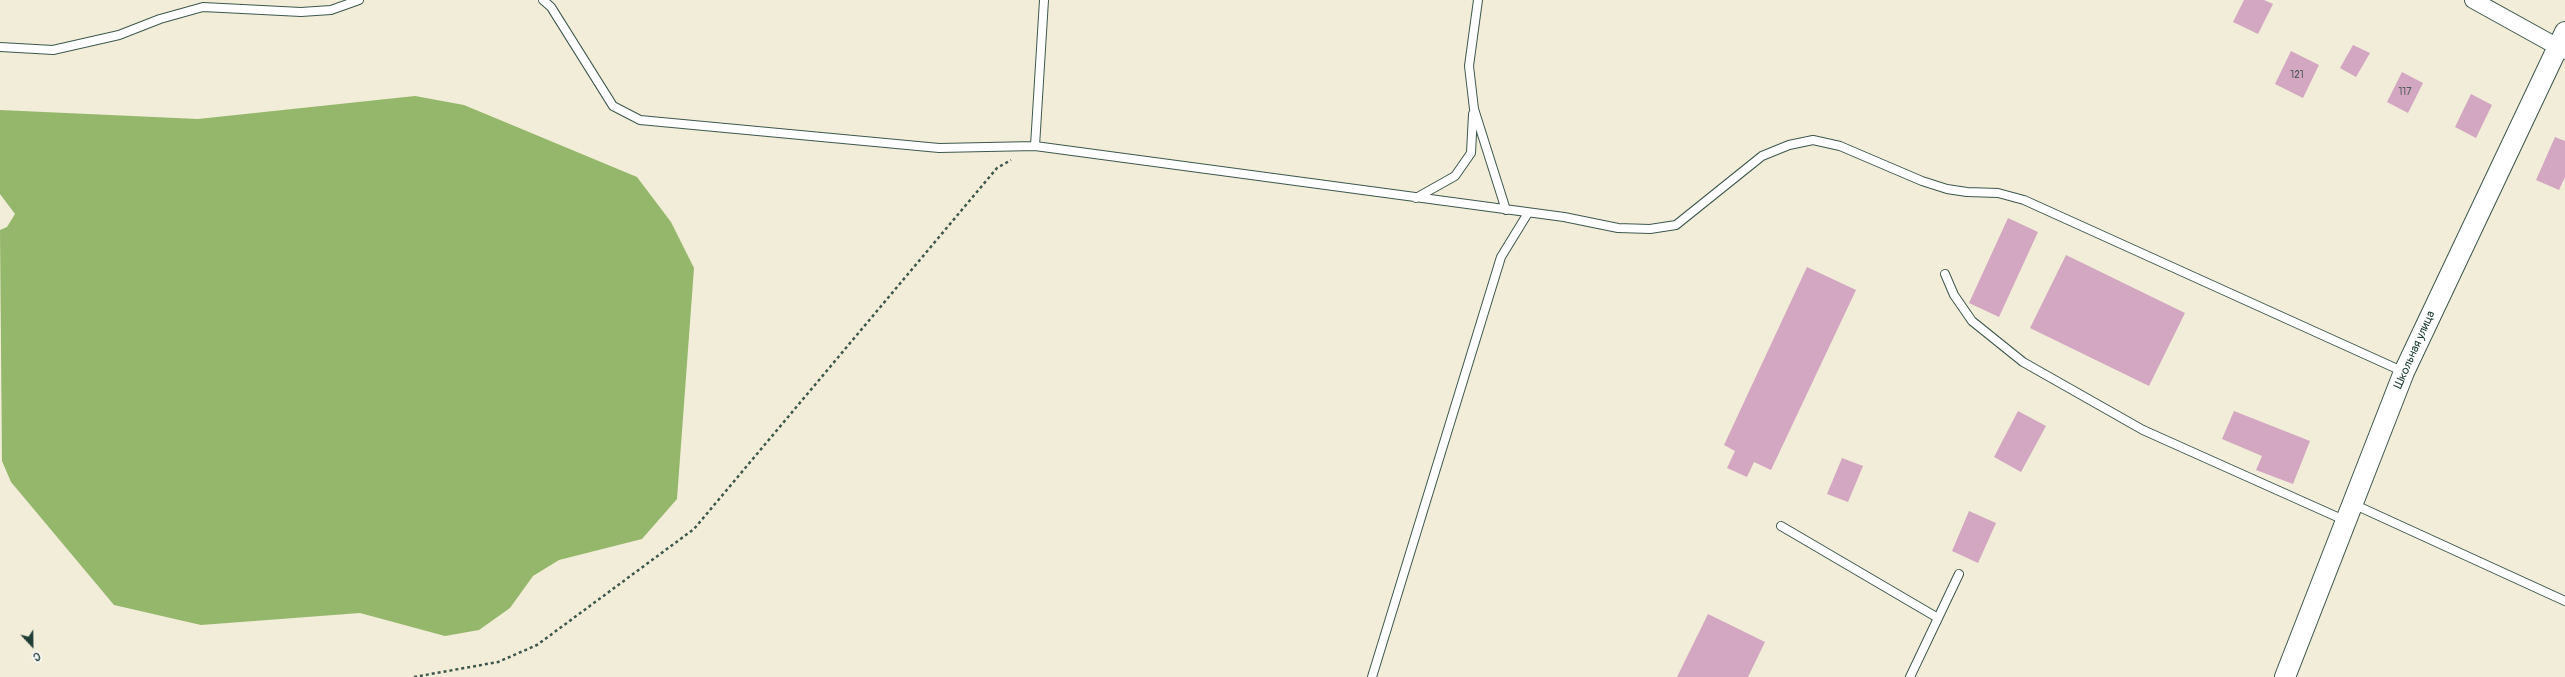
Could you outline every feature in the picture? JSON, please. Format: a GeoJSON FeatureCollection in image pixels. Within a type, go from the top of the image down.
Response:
{"type":"FeatureCollection","features":[{"type":"Feature","properties":{"kind":"street"},"geometry":{"type":"LineString","coordinates":[[2473,0],[2562,43]]}},
{"type":"Feature","properties":{"kind":"street","name":"Школьная улица"},"geometry":{"type":"LineString","coordinates":[[2285,677],[2347,511],[2404,372],[2562,43]]}},
{"type":"Feature","properties":{"kind":"lane"},"geometry":{"type":"LineString","coordinates":[[0,47],[52,50],[119,35],[160,19],[203,7],[301,12],[331,10],[359,0]]}},
{"type":"Feature","properties":{"kind":"lane"},"geometry":{"type":"LineString","coordinates":[[543,0],[551,7],[613,106],[640,120],[939,148],[1035,146],[1528,213],[1618,228],[1650,229],[1676,225],[1762,156],[1789,145],[1813,140],[1840,146],[1922,181],[1941,187],[1967,192],[1998,193],[2024,200],[2404,372]]}},
{"type":"Feature","properties":{"kind":"lane"},"geometry":{"type":"LineString","coordinates":[[1035,146],[1044,0]]}},
{"type":"Feature","properties":{"kind":"lane"},"geometry":{"type":"LineString","coordinates":[[1416,198],[1456,176],[1471,153],[1474,109],[1469,66],[1478,0]]}},
{"type":"Feature","properties":{"kind":"lane"},"geometry":{"type":"LineString","coordinates":[[1474,109],[1506,210]]}},
{"type":"Feature","properties":{"kind":"lane"},"geometry":{"type":"LineString","coordinates":[[1372,677],[1501,256],[1528,213]]}},
{"type":"Feature","properties":{"kind":"lane"},"geometry":{"type":"LineString","coordinates":[[1945,274],[1954,295],[1972,321],[2023,362],[2143,430],[2347,511],[2565,602]]}},
{"type":"Feature","properties":{"kind":"lane"},"geometry":{"type":"LineString","coordinates":[[1781,526],[1938,618]]}},
{"type":"Feature","properties":{"kind":"lane"},"geometry":{"type":"LineString","coordinates":[[1911,677],[1959,574]]}},
{"type":"Feature","properties":{"kind":"path"},"geometry":{"type":"LineString","coordinates":[[414,677],[498,662],[536,645],[694,529],[996,168],[1035,146]]}},
{"type":"Feature","properties":{"kind":"green space"},"geometry":{"type":"Polygon","coordinates":[[[415,96],[464,105],[637,177],[671,222],[694,268],[677,499],[642,539],[559,560],[533,576],[510,608],[479,630],[445,636],[360,613],[201,625],[114,605],[11,482],[2,461],[0,230],[7,227],[15,214],[0,194],[0,110],[198,119],[415,96]]]}},
{"type":"Feature","properties":{"kind":"building"},"geometry":{"type":"Polygon","coordinates":[[[2244,0],[2264,0],[2273,4],[2258,34],[2233,22],[2244,0]]]}},
{"type":"Feature","properties":{"kind":"building"},"geometry":{"type":"Polygon","coordinates":[[[2353,45],[2370,53],[2356,77],[2340,68],[2353,45]]]}},
{"type":"Feature","properties":{"kind":"building"},"geometry":{"type":"Polygon","coordinates":[[[2291,51],[2319,65],[2303,98],[2275,84],[2291,51]]]}},
{"type":"Feature","properties":{"kind":"building"},"geometry":{"type":"Polygon","coordinates":[[[2402,72],[2423,83],[2408,113],[2387,102],[2402,72]]]}},
{"type":"Feature","properties":{"kind":"building"},"geometry":{"type":"Polygon","coordinates":[[[2471,94],[2492,105],[2476,138],[2455,127],[2471,94]]]}},
{"type":"Feature","properties":{"kind":"building"},"geometry":{"type":"Polygon","coordinates":[[[2555,137],[2565,141],[2565,177],[2559,190],[2536,180],[2555,137]]]}},
{"type":"Feature","properties":{"kind":"building"},"geometry":{"type":"Polygon","coordinates":[[[2008,218],[2038,232],[1999,317],[1969,303],[2008,218]]]}},
{"type":"Feature","properties":{"kind":"building"},"geometry":{"type":"Polygon","coordinates":[[[2066,255],[2185,313],[2149,386],[2030,328],[2066,255]]]}},
{"type":"Feature","properties":{"kind":"building"},"geometry":{"type":"Polygon","coordinates":[[[1807,267],[1856,290],[1771,470],[1754,462],[1747,477],[1727,468],[1735,451],[1724,445],[1807,267]]]}},
{"type":"Feature","properties":{"kind":"building"},"geometry":{"type":"Polygon","coordinates":[[[2018,411],[2046,426],[2021,472],[1994,457],[2018,411]]]}},
{"type":"Feature","properties":{"kind":"building"},"geometry":{"type":"Polygon","coordinates":[[[2234,411],[2310,441],[2293,484],[2256,470],[2262,456],[2222,439],[2234,411]]]}},
{"type":"Feature","properties":{"kind":"building"},"geometry":{"type":"Polygon","coordinates":[[[1842,458],[1863,466],[1848,502],[1827,494],[1842,458]]]}},
{"type":"Feature","properties":{"kind":"building"},"geometry":{"type":"Polygon","coordinates":[[[1969,511],[1996,523],[1978,563],[1952,551],[1969,511]]]}},
{"type":"Feature","properties":{"kind":"building"},"geometry":{"type":"Polygon","coordinates":[[[1708,614],[1765,642],[1748,677],[1677,677],[1708,614]]]}}]}
